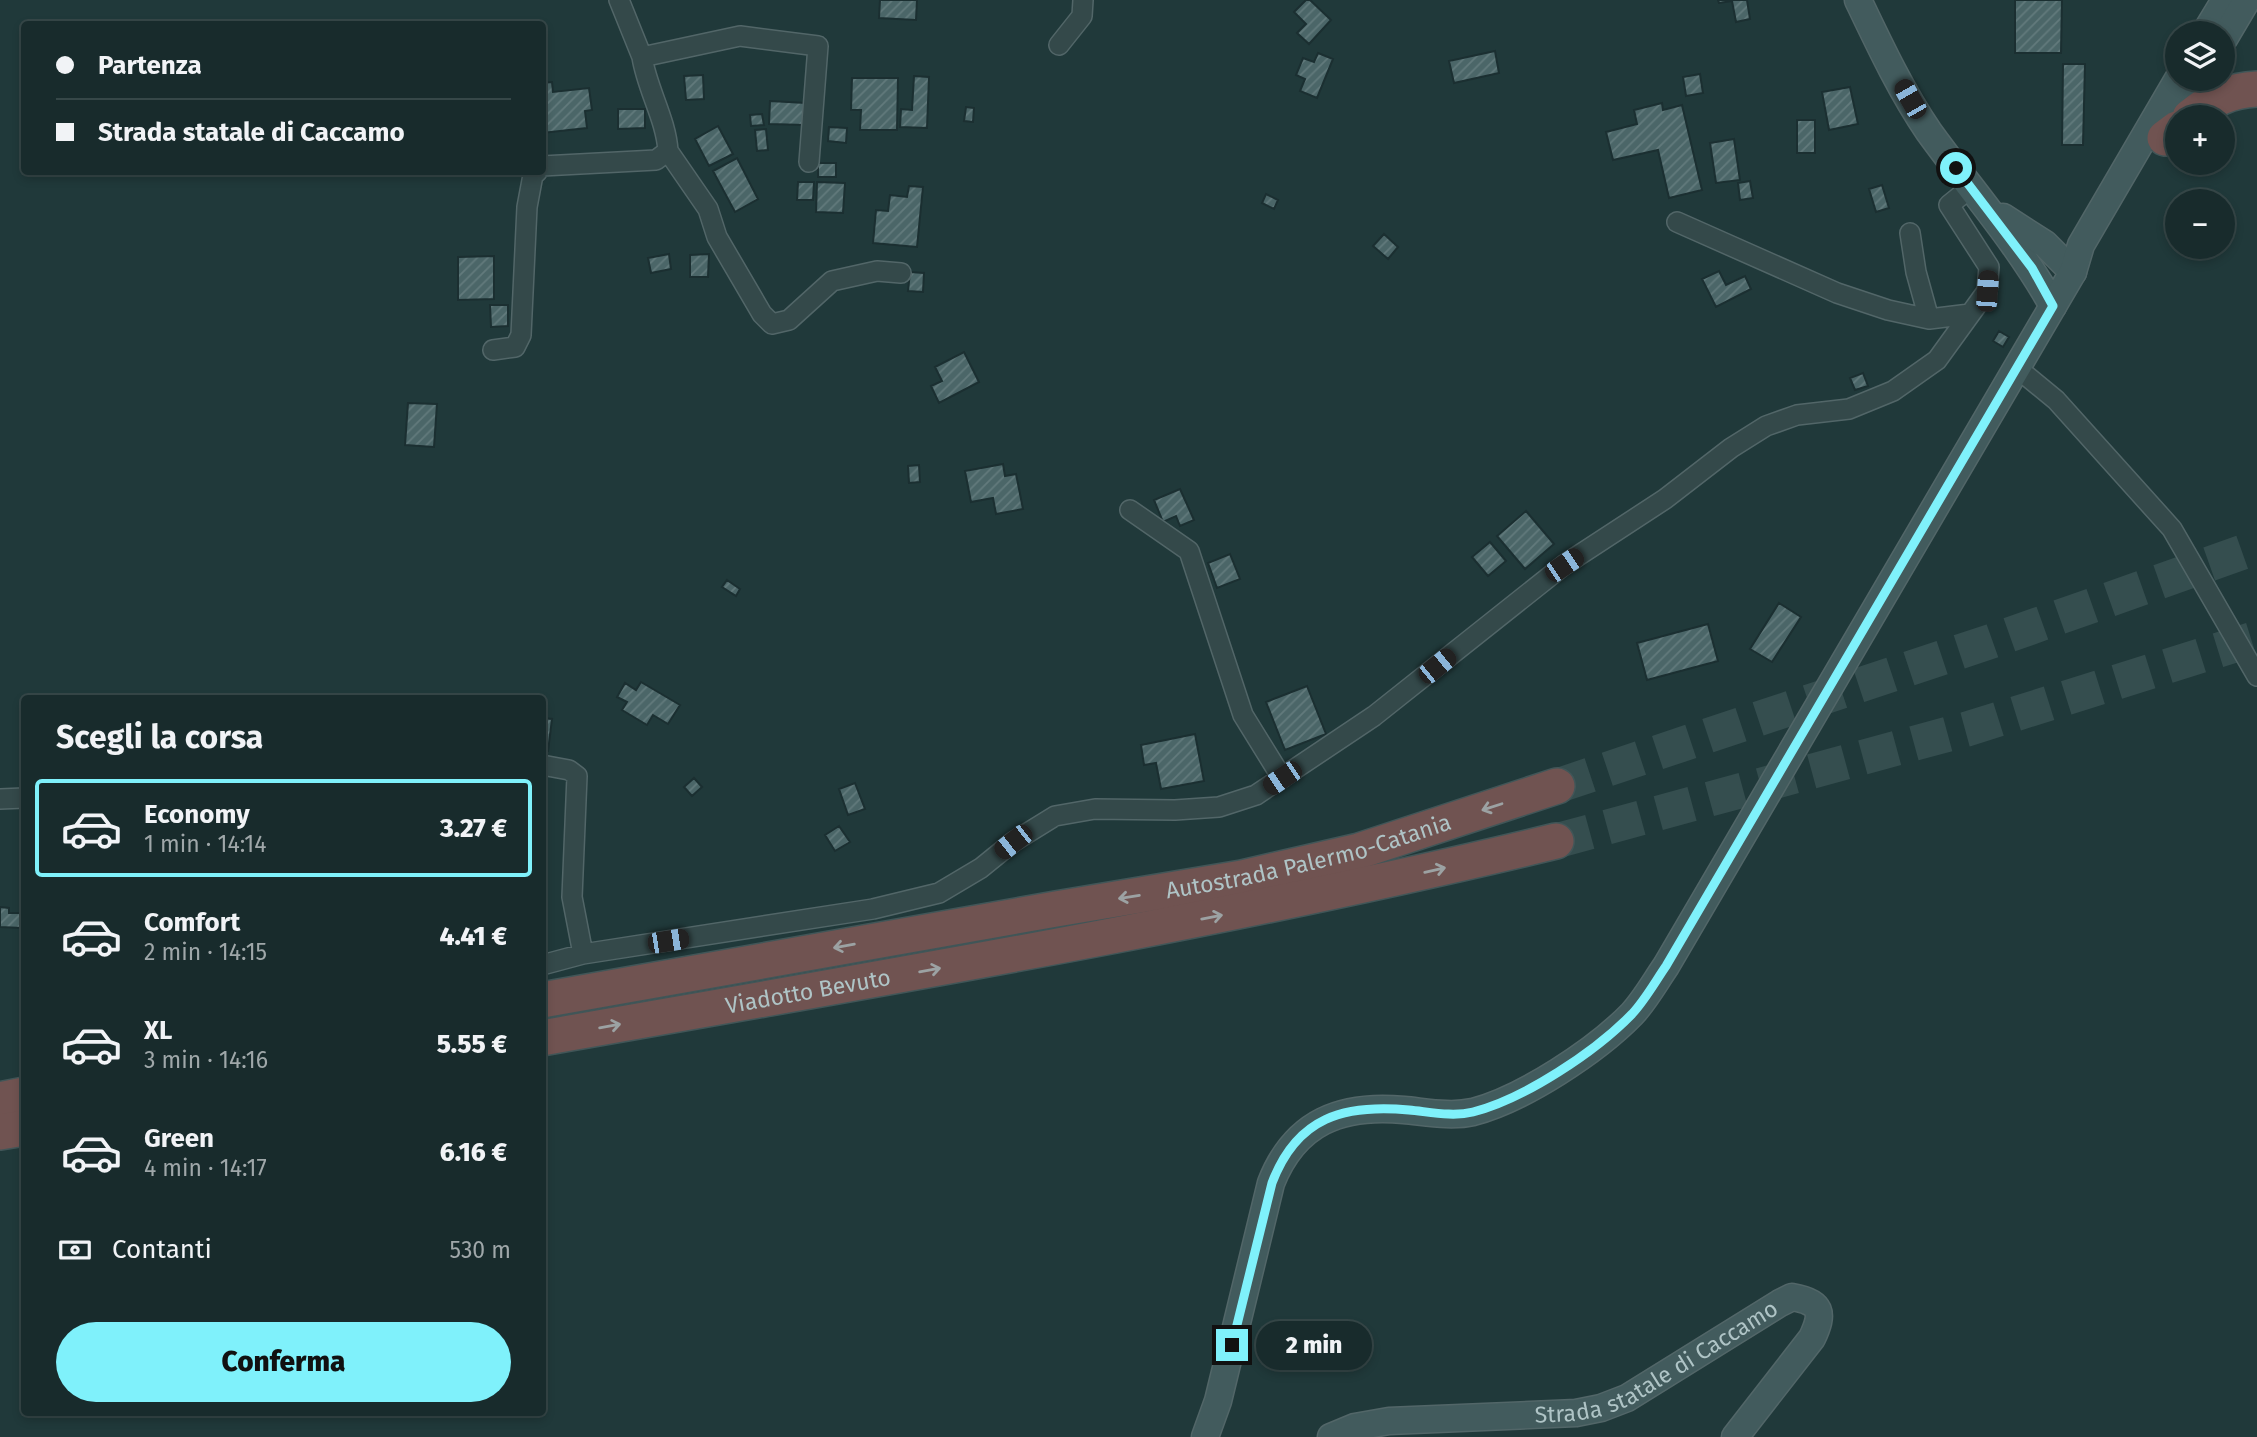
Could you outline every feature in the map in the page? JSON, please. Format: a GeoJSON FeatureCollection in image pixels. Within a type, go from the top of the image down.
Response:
{"type":"FeatureCollection","features":[{"type":"Feature","properties":{"kind":"highway"},"geometry":{"type":"LineString","coordinates":[[2205,105],[2237,90],[2257,89]]}},
{"type":"Feature","properties":{"kind":"highway","name":"Autostrada Palermo-Catania"},"geometry":{"type":"LineString","coordinates":[[1056,909],[1241,878],[1359,851],[1557,786]]}},
{"type":"Feature","properties":{"kind":"highway","name":"Autostrada Palermo-Catania"},"geometry":{"type":"LineString","coordinates":[[1073,945],[1338,891],[1556,841]]}},
{"type":"Feature","properties":{"kind":"highway","name":"Viadotto Bevuto"},"geometry":{"type":"LineString","coordinates":[[546,999],[1056,909]]}},
{"type":"Feature","properties":{"kind":"highway","name":"Viadotto Bevuto"},"geometry":{"type":"LineString","coordinates":[[546,1037],[1073,945]]}},
{"type":"Feature","properties":{"kind":"highway"},"geometry":{"type":"LineString","coordinates":[[0,1100],[21,1096]]}},
{"type":"Feature","properties":{"kind":"highway"},"geometry":{"type":"LineString","coordinates":[[0,1132],[21,1128]]}},
{"type":"Feature","properties":{"kind":"main road"},"geometry":{"type":"LineString","coordinates":[[1842,0],[1871,28]]}},
{"type":"Feature","properties":{"kind":"main road"},"geometry":{"type":"LineString","coordinates":[[1858,0],[1927,128],[2032,268],[2053,306]]}},
{"type":"Feature","properties":{"kind":"main road"},"geometry":{"type":"LineString","coordinates":[[2212,21],[2225,0]]}},
{"type":"Feature","properties":{"kind":"main road"},"geometry":{"type":"LineString","coordinates":[[2234,21],[2247,0]]}},
{"type":"Feature","properties":{"kind":"main road"},"geometry":{"type":"LineString","coordinates":[[1205,1437],[1218,1401],[1280,1160],[1311,1128],[1350,1110],[1396,1109],[1447,1114],[1471,1112],[1499,1103],[1564,1068],[1598,1045],[1633,1013],[1673,954],[2017,368],[2073,272],[2081,245],[2171,91]]}},
{"type":"Feature","properties":{"kind":"main road"},"geometry":{"type":"LineString","coordinates":[[2032,268],[2049,276],[2073,272],[2095,252],[2165,144]]}},
{"type":"Feature","properties":{"kind":"main road"},"geometry":{"type":"LineString","coordinates":[[1977,195],[2045,244],[2073,272]]}},
{"type":"Feature","properties":{"kind":"main road"},"geometry":{"type":"LineString","coordinates":[[2045,244],[2066,247],[2081,245]]}},
{"type":"Feature","properties":{"kind":"main road","name":"Strada statale di Caccamo"},"geometry":{"type":"LineString","coordinates":[[1331,1437],[1355,1427],[1389,1421],[1576,1413],[1601,1408],[1652,1384],[1792,1297],[1812,1303],[1818,1310],[1821,1321],[1812,1338],[1735,1437]]}},
{"type":"Feature","properties":{"kind":"street"},"geometry":{"type":"LineString","coordinates":[[619,0],[642,57],[645,76],[667,137],[668,151],[708,209],[721,245],[762,314],[772,324],[789,320],[832,281],[877,271],[901,273]]}},
{"type":"Feature","properties":{"kind":"street"},"geometry":{"type":"LineString","coordinates":[[1059,45],[1082,16],[1083,0]]}},
{"type":"Feature","properties":{"kind":"street"},"geometry":{"type":"LineString","coordinates":[[642,57],[740,36],[818,46],[809,162]]}},
{"type":"Feature","properties":{"kind":"street"},"geometry":{"type":"LineString","coordinates":[[546,166],[656,160],[668,151]]}},
{"type":"Feature","properties":{"kind":"street"},"geometry":{"type":"LineString","coordinates":[[493,350],[514,347],[521,335],[527,207],[533,175]]}},
{"type":"Feature","properties":{"kind":"street"},"geometry":{"type":"LineString","coordinates":[[546,964],[583,954],[873,909],[939,893],[981,868],[1013,842],[1055,816],[1096,809],[1175,810],[1219,807],[1256,795],[1374,716],[1564,565],[1665,499],[1731,448],[1766,426],[1797,415],[1849,409],[1893,391],[1937,360],[1987,291],[1989,267],[1949,205],[1977,195]]}},
{"type":"Feature","properties":{"kind":"street"},"geometry":{"type":"LineString","coordinates":[[1677,222],[1837,293],[1888,310],[1929,319],[1969,314]]}},
{"type":"Feature","properties":{"kind":"street"},"geometry":{"type":"LineString","coordinates":[[1910,233],[1916,272],[1929,319]]}},
{"type":"Feature","properties":{"kind":"street"},"geometry":{"type":"LineString","coordinates":[[2017,368],[2056,400],[2172,529],[2257,676]]}},
{"type":"Feature","properties":{"kind":"street"},"geometry":{"type":"LineString","coordinates":[[1130,510],[1189,551],[1243,715],[1282,778]]}},
{"type":"Feature","properties":{"kind":"street"},"geometry":{"type":"LineString","coordinates":[[546,766],[569,770],[578,776],[572,897],[583,954]]}},
{"type":"Feature","properties":{"kind":"street"},"geometry":{"type":"LineString","coordinates":[[0,799],[21,798]]}},
{"type":"Feature","properties":{"kind":"building"},"geometry":{"type":"Polygon","coordinates":[[[880,0],[917,0],[916,20],[879,18],[880,0]]]}},
{"type":"Feature","properties":{"kind":"building"},"geometry":{"type":"Polygon","coordinates":[[[1306,0],[1310,0],[1331,20],[1309,44],[1297,33],[1306,24],[1294,12],[1306,0]]]}},
{"type":"Feature","properties":{"kind":"building"},"geometry":{"type":"Polygon","coordinates":[[[1718,0],[1747,0],[1750,19],[1736,22],[1732,1],[1719,3],[1718,0]]]}},
{"type":"Feature","properties":{"kind":"building"},"geometry":{"type":"Polygon","coordinates":[[[2015,0],[2062,0],[2061,53],[2015,53],[2015,0]]]}},
{"type":"Feature","properties":{"kind":"building"},"geometry":{"type":"Polygon","coordinates":[[[1495,51],[1499,73],[1454,83],[1449,61],[1495,51]]]}},
{"type":"Feature","properties":{"kind":"building"},"geometry":{"type":"Polygon","coordinates":[[[1318,53],[1333,59],[1317,98],[1300,91],[1305,79],[1296,75],[1303,58],[1314,62],[1318,53]]]}},
{"type":"Feature","properties":{"kind":"building"},"geometry":{"type":"Polygon","coordinates":[[[2063,64],[2085,64],[2083,145],[2062,145],[2063,64]]]}},
{"type":"Feature","properties":{"kind":"building"},"geometry":{"type":"Polygon","coordinates":[[[1700,74],[1703,93],[1686,96],[1683,77],[1700,74]]]}},
{"type":"Feature","properties":{"kind":"building"},"geometry":{"type":"Polygon","coordinates":[[[703,75],[704,99],[686,100],[684,76],[703,75]]]}},
{"type":"Feature","properties":{"kind":"building"},"geometry":{"type":"Polygon","coordinates":[[[914,76],[929,77],[927,128],[900,127],[901,109],[912,110],[914,76]]]}},
{"type":"Feature","properties":{"kind":"building"},"geometry":{"type":"Polygon","coordinates":[[[852,78],[898,78],[897,130],[860,130],[861,110],[851,110],[852,78]]]}},
{"type":"Feature","properties":{"kind":"building"},"geometry":{"type":"Polygon","coordinates":[[[552,82],[553,92],[589,88],[592,110],[585,111],[587,128],[546,133],[546,83],[552,82]]]}},
{"type":"Feature","properties":{"kind":"building"},"geometry":{"type":"Polygon","coordinates":[[[1850,87],[1858,124],[1829,130],[1822,92],[1850,87]]]}},
{"type":"Feature","properties":{"kind":"building"},"geometry":{"type":"Polygon","coordinates":[[[770,101],[806,103],[805,125],[769,124],[770,101]]]}},
{"type":"Feature","properties":{"kind":"building"},"geometry":{"type":"Polygon","coordinates":[[[1662,103],[1663,110],[1682,105],[1702,190],[1669,198],[1658,150],[1613,160],[1606,132],[1637,124],[1634,110],[1662,103]]]}},
{"type":"Feature","properties":{"kind":"building"},"geometry":{"type":"Polygon","coordinates":[[[966,107],[974,108],[973,122],[964,121],[966,107]]]}},
{"type":"Feature","properties":{"kind":"building"},"geometry":{"type":"Polygon","coordinates":[[[618,109],[645,109],[645,128],[618,129],[618,109]]]}},
{"type":"Feature","properties":{"kind":"building"},"geometry":{"type":"Polygon","coordinates":[[[762,114],[764,125],[751,126],[750,115],[762,114]]]}},
{"type":"Feature","properties":{"kind":"building"},"geometry":{"type":"Polygon","coordinates":[[[1797,120],[1815,120],[1815,153],[1797,153],[1797,120]]]}},
{"type":"Feature","properties":{"kind":"building"},"geometry":{"type":"Polygon","coordinates":[[[718,126],[733,154],[709,166],[695,139],[718,126]]]}},
{"type":"Feature","properties":{"kind":"building"},"geometry":{"type":"Polygon","coordinates":[[[829,127],[847,128],[846,143],[828,141],[829,127]]]}},
{"type":"Feature","properties":{"kind":"building"},"geometry":{"type":"Polygon","coordinates":[[[766,129],[768,150],[757,151],[755,130],[766,129]]]}},
{"type":"Feature","properties":{"kind":"building"},"geometry":{"type":"Polygon","coordinates":[[[1734,139],[1740,180],[1716,183],[1710,143],[1734,139]]]}},
{"type":"Feature","properties":{"kind":"building"},"geometry":{"type":"Polygon","coordinates":[[[737,158],[758,199],[735,212],[713,171],[737,158]]]}},
{"type":"Feature","properties":{"kind":"building"},"geometry":{"type":"Polygon","coordinates":[[[818,163],[836,163],[836,177],[818,177],[818,163]]]}},
{"type":"Feature","properties":{"kind":"building"},"geometry":{"type":"Polygon","coordinates":[[[1750,181],[1753,198],[1740,200],[1738,183],[1750,181]]]}},
{"type":"Feature","properties":{"kind":"building"},"geometry":{"type":"Polygon","coordinates":[[[798,182],[814,182],[813,200],[797,200],[798,182]]]}},
{"type":"Feature","properties":{"kind":"building"},"geometry":{"type":"Polygon","coordinates":[[[817,182],[845,183],[843,213],[816,212],[817,182]]]}},
{"type":"Feature","properties":{"kind":"building"},"geometry":{"type":"Polygon","coordinates":[[[1882,185],[1889,208],[1876,212],[1869,189],[1882,185]]]}},
{"type":"Feature","properties":{"kind":"building"},"geometry":{"type":"Polygon","coordinates":[[[909,186],[923,187],[917,247],[873,243],[876,210],[888,211],[890,195],[907,197],[909,186]]]}},
{"type":"Feature","properties":{"kind":"building"},"geometry":{"type":"Polygon","coordinates":[[[1266,194],[1278,200],[1274,209],[1262,203],[1266,194]]]}},
{"type":"Feature","properties":{"kind":"building"},"geometry":{"type":"Polygon","coordinates":[[[1384,234],[1398,247],[1388,259],[1373,246],[1384,234]]]}},
{"type":"Feature","properties":{"kind":"building"},"geometry":{"type":"Polygon","coordinates":[[[669,254],[671,269],[651,273],[648,258],[669,254]]]}},
{"type":"Feature","properties":{"kind":"building"},"geometry":{"type":"Polygon","coordinates":[[[709,254],[708,277],[690,277],[690,255],[709,254]]]}},
{"type":"Feature","properties":{"kind":"building"},"geometry":{"type":"Polygon","coordinates":[[[494,256],[494,299],[458,300],[458,257],[494,256]]]}},
{"type":"Feature","properties":{"kind":"building"},"geometry":{"type":"Polygon","coordinates":[[[1719,271],[1726,285],[1745,276],[1751,289],[1716,307],[1702,279],[1719,271]]]}},
{"type":"Feature","properties":{"kind":"building"},"geometry":{"type":"Polygon","coordinates":[[[910,272],[924,273],[923,292],[908,291],[910,272]]]}},
{"type":"Feature","properties":{"kind":"building"},"geometry":{"type":"Polygon","coordinates":[[[490,305],[508,305],[508,326],[491,327],[490,305]]]}},
{"type":"Feature","properties":{"kind":"building"},"geometry":{"type":"Polygon","coordinates":[[[1999,331],[2009,337],[2003,347],[1993,341],[1999,331]]]}},
{"type":"Feature","properties":{"kind":"building"},"geometry":{"type":"Polygon","coordinates":[[[964,352],[979,382],[939,403],[931,386],[942,381],[935,367],[964,352]]]}},
{"type":"Feature","properties":{"kind":"building"},"geometry":{"type":"Polygon","coordinates":[[[1863,373],[1868,386],[1855,390],[1850,378],[1863,373]]]}},
{"type":"Feature","properties":{"kind":"building"},"geometry":{"type":"Polygon","coordinates":[[[408,403],[437,404],[434,447],[405,445],[408,403]]]}},
{"type":"Feature","properties":{"kind":"building"},"geometry":{"type":"Polygon","coordinates":[[[1003,464],[1005,476],[1016,474],[1023,509],[996,514],[993,498],[971,502],[965,471],[1003,464]]]}},
{"type":"Feature","properties":{"kind":"building"},"geometry":{"type":"Polygon","coordinates":[[[919,465],[920,482],[909,483],[908,466],[919,465]]]}},
{"type":"Feature","properties":{"kind":"building"},"geometry":{"type":"Polygon","coordinates":[[[1180,489],[1194,520],[1180,526],[1176,516],[1163,522],[1154,500],[1180,489]]]}},
{"type":"Feature","properties":{"kind":"building"},"geometry":{"type":"Polygon","coordinates":[[[1526,511],[1554,544],[1525,569],[1497,536],[1526,511]]]}},
{"type":"Feature","properties":{"kind":"building"},"geometry":{"type":"Polygon","coordinates":[[[1490,542],[1506,561],[1488,576],[1472,557],[1490,542]]]}},
{"type":"Feature","properties":{"kind":"building"},"geometry":{"type":"Polygon","coordinates":[[[1230,554],[1240,579],[1217,588],[1208,563],[1230,554]]]}},
{"type":"Feature","properties":{"kind":"building"},"geometry":{"type":"Polygon","coordinates":[[[727,580],[740,589],[736,596],[722,587],[727,580]]]}},
{"type":"Feature","properties":{"kind":"building"},"geometry":{"type":"Polygon","coordinates":[[[1779,603],[1801,617],[1772,662],[1750,649],[1779,603]]]}},
{"type":"Feature","properties":{"kind":"building"},"geometry":{"type":"Polygon","coordinates":[[[1708,624],[1718,661],[1647,680],[1637,643],[1708,624]]]}},
{"type":"Feature","properties":{"kind":"building"},"geometry":{"type":"Polygon","coordinates":[[[641,682],[680,705],[668,724],[653,715],[647,725],[622,710],[627,702],[617,697],[625,683],[636,690],[641,682]]]}},
{"type":"Feature","properties":{"kind":"building"},"geometry":{"type":"Polygon","coordinates":[[[1307,686],[1326,734],[1285,750],[1266,702],[1307,686]]]}},
{"type":"Feature","properties":{"kind":"building"},"geometry":{"type":"Polygon","coordinates":[[[546,718],[552,719],[546,751],[546,718]]]}},
{"type":"Feature","properties":{"kind":"building"},"geometry":{"type":"Polygon","coordinates":[[[1195,734],[1204,781],[1161,789],[1156,763],[1144,765],[1141,745],[1195,734]]]}},
{"type":"Feature","properties":{"kind":"building"},"geometry":{"type":"Polygon","coordinates":[[[694,778],[702,787],[692,796],[684,787],[694,778]]]}},
{"type":"Feature","properties":{"kind":"building"},"geometry":{"type":"Polygon","coordinates":[[[855,783],[865,809],[848,815],[839,789],[855,783]]]}},
{"type":"Feature","properties":{"kind":"building"},"geometry":{"type":"Polygon","coordinates":[[[839,826],[850,842],[835,851],[825,835],[839,826]]]}},
{"type":"Feature","properties":{"kind":"building"},"geometry":{"type":"Polygon","coordinates":[[[0,907],[9,908],[9,913],[21,913],[21,928],[0,927],[0,907]]]}},
{"type":"Feature","properties":{"kind":"tunnel"},"geometry":{"type":"LineString","coordinates":[[1557,786],[1992,641],[2257,547]]}},
{"type":"Feature","properties":{"kind":"tunnel"},"geometry":{"type":"LineString","coordinates":[[1556,841],[1967,729],[2257,638]]}},
{"type":"Feature","properties":{"kind":"route"},"geometry":{"type":"LineString","coordinates":[[1232,1345],[1280,1160],[1311,1128],[1350,1110],[1396,1109],[1447,1114],[1471,1112],[1499,1103],[1564,1068],[1598,1045],[1633,1013],[1666,966],[2053,306],[2032,268],[1956,168]]}}]}
